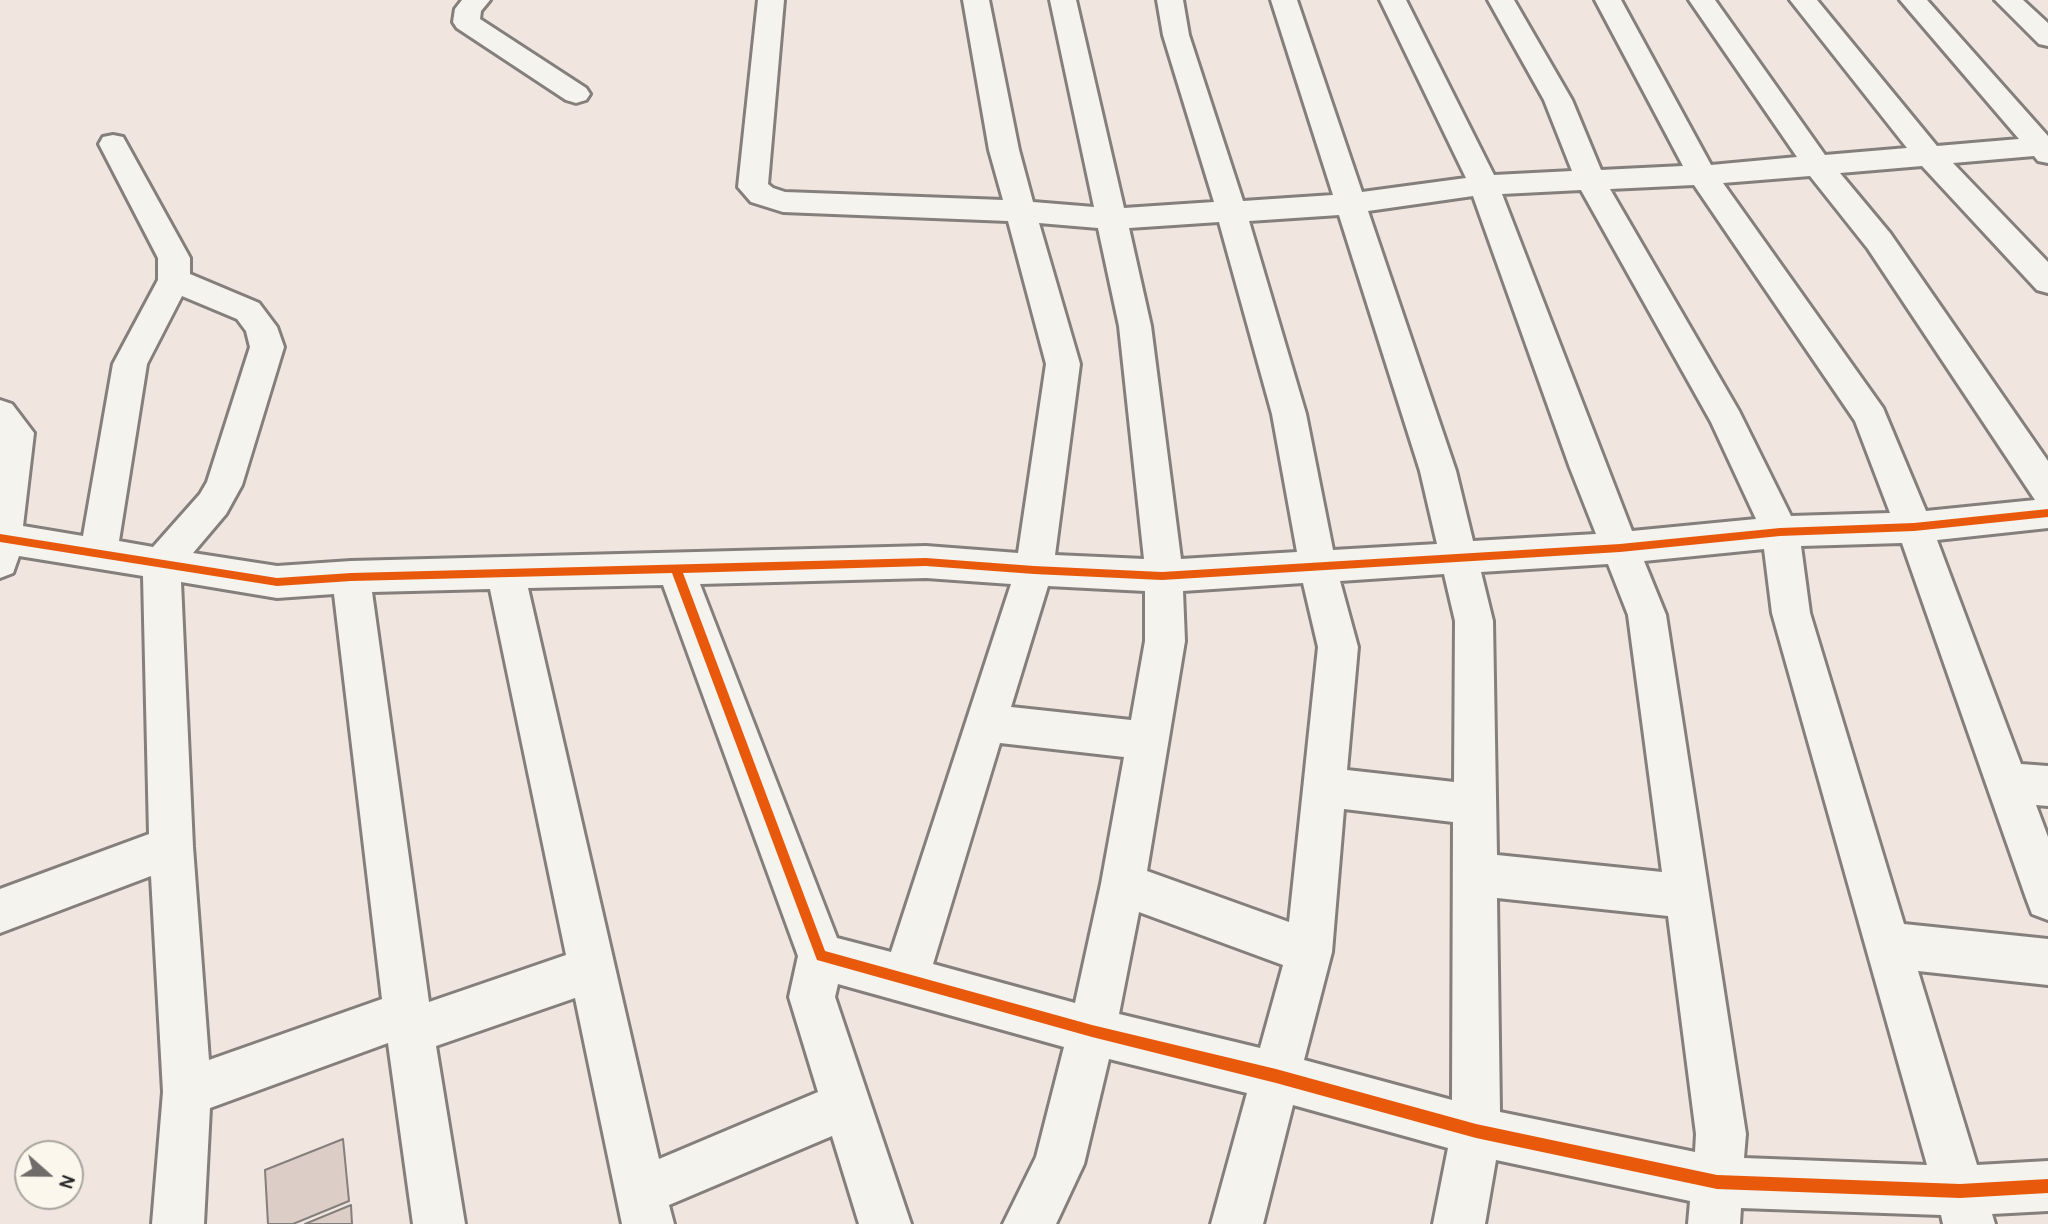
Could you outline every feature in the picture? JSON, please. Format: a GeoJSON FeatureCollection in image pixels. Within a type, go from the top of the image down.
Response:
{"type":"FeatureCollection","features":[{"type":"Feature","properties":{"kind":"street"},"geometry":{"type":"LineString","coordinates":[[477,0],[468,9],[466,22],[576,94]]}},
{"type":"Feature","properties":{"kind":"street"},"geometry":{"type":"LineString","coordinates":[[771,0],[753,187],[762,195],[783,202],[1021,211],[1111,219],[1350,204],[1484,185],[1702,175],[2046,149]]}},
{"type":"Feature","properties":{"kind":"street"},"geometry":{"type":"LineString","coordinates":[[906,978],[1034,570],[1063,364],[1004,150],[976,0]]}},
{"type":"Feature","properties":{"kind":"street"},"geometry":{"type":"LineString","coordinates":[[1029,1224],[1059,1164],[1093,1031],[1123,884],[1165,641],[1163,563],[1135,326],[1063,0]]}},
{"type":"Feature","properties":{"kind":"street"},"geometry":{"type":"LineString","coordinates":[[1170,0],[1176,35],[1231,210],[1289,414],[1318,567],[1338,647],[1309,952],[1237,1224]]}},
{"type":"Feature","properties":{"kind":"street"},"geometry":{"type":"LineString","coordinates":[[1284,0],[1438,471],[1474,621],[1476,1130],[1459,1224]]}},
{"type":"Feature","properties":{"kind":"street"},"geometry":{"type":"LineString","coordinates":[[1393,0],[1484,185],[1647,615],[1721,1134],[1722,1210]]}},
{"type":"Feature","properties":{"kind":"street"},"geometry":{"type":"LineString","coordinates":[[1501,0],[1559,100],[1590,180],[1727,420],[1780,531],[1791,613],[1965,1208]]}},
{"type":"Feature","properties":{"kind":"street"},"geometry":{"type":"LineString","coordinates":[[1608,0],[1702,175],[1871,417],[1914,527],[2048,898]]}},
{"type":"Feature","properties":{"kind":"street"},"geometry":{"type":"LineString","coordinates":[[1702,0],[1818,166],[1880,241],[2048,490]]}},
{"type":"Feature","properties":{"kind":"street"},"geometry":{"type":"LineString","coordinates":[[1803,0],[1930,157],[2048,282]]}},
{"type":"Feature","properties":{"kind":"street"},"geometry":{"type":"LineString","coordinates":[[1913,0],[2046,149]]}},
{"type":"Feature","properties":{"kind":"street"},"geometry":{"type":"LineString","coordinates":[[2008,0],[2048,38]]}},
{"type":"Feature","properties":{"kind":"street"},"geometry":{"type":"LineString","coordinates":[[99,553],[131,364],[174,280],[174,258],[113,144]]}},
{"type":"Feature","properties":{"kind":"street"},"geometry":{"type":"LineString","coordinates":[[174,280],[248,310],[261,327],[267,347],[224,485],[213,503],[161,563],[170,848],[187,1092],[178,1224]]}},
{"type":"Feature","properties":{"kind":"street"},"geometry":{"type":"LineString","coordinates":[[0,413],[17,433],[1,547],[99,553],[277,582],[351,577],[926,562],[1162,576],[1620,548],[1780,531],[1914,527],[2048,513]]}},
{"type":"Feature","properties":{"kind":"street"},"geometry":{"type":"LineString","coordinates":[[676,569],[821,956],[812,997],[885,1224]]}},
{"type":"Feature","properties":{"kind":"street"},"geometry":{"type":"LineString","coordinates":[[508,574],[510,598],[644,1208],[846,1105]]}},
{"type":"Feature","properties":{"kind":"street"},"geometry":{"type":"LineString","coordinates":[[351,577],[409,1022],[439,1224]]}},
{"type":"Feature","properties":{"kind":"street"},"geometry":{"type":"LineString","coordinates":[[986,723],[1147,741]]}},
{"type":"Feature","properties":{"kind":"street"},"geometry":{"type":"LineString","coordinates":[[2007,782],[2048,786]]}},
{"type":"Feature","properties":{"kind":"street"},"geometry":{"type":"LineString","coordinates":[[1325,787],[1475,805]]}},
{"type":"Feature","properties":{"kind":"street"},"geometry":{"type":"LineString","coordinates":[[0,911],[170,848]]}},
{"type":"Feature","properties":{"kind":"street"},"geometry":{"type":"LineString","coordinates":[[1476,873],[1687,896]]}},
{"type":"Feature","properties":{"kind":"street"},"geometry":{"type":"LineString","coordinates":[[1123,884],[1309,952]]}},
{"type":"Feature","properties":{"kind":"street"},"geometry":{"type":"LineString","coordinates":[[1889,945],[2048,962]]}},
{"type":"Feature","properties":{"kind":"street"},"geometry":{"type":"LineString","coordinates":[[821,956],[1093,1031],[1276,1076],[1476,1130],[1722,1210],[1965,1208],[2048,1186]]}},
{"type":"Feature","properties":{"kind":"street"},"geometry":{"type":"LineString","coordinates":[[187,1092],[409,1022],[591,969]]}},
{"type":"Feature","properties":{"kind":"building"},"geometry":{"type":"Polygon","coordinates":[[[343,1139],[349,1201],[293,1224],[268,1224],[265,1170],[343,1139]]]}},
{"type":"Feature","properties":{"kind":"building"},"geometry":{"type":"Polygon","coordinates":[[[351,1205],[352,1224],[305,1224],[351,1205]]]}},
{"type":"Feature","properties":{"kind":"cycle path"},"geometry":{"type":"LineString","coordinates":[[0,538],[277,582],[351,577],[926,562],[1162,576],[1620,548],[1780,532],[1914,527],[2048,513]]}},
{"type":"Feature","properties":{"kind":"cycle path"},"geometry":{"type":"LineString","coordinates":[[676,569],[821,956],[1092,1031],[1276,1076],[1476,1131],[1717,1182],[1960,1191],[2048,1186]]}}]}
